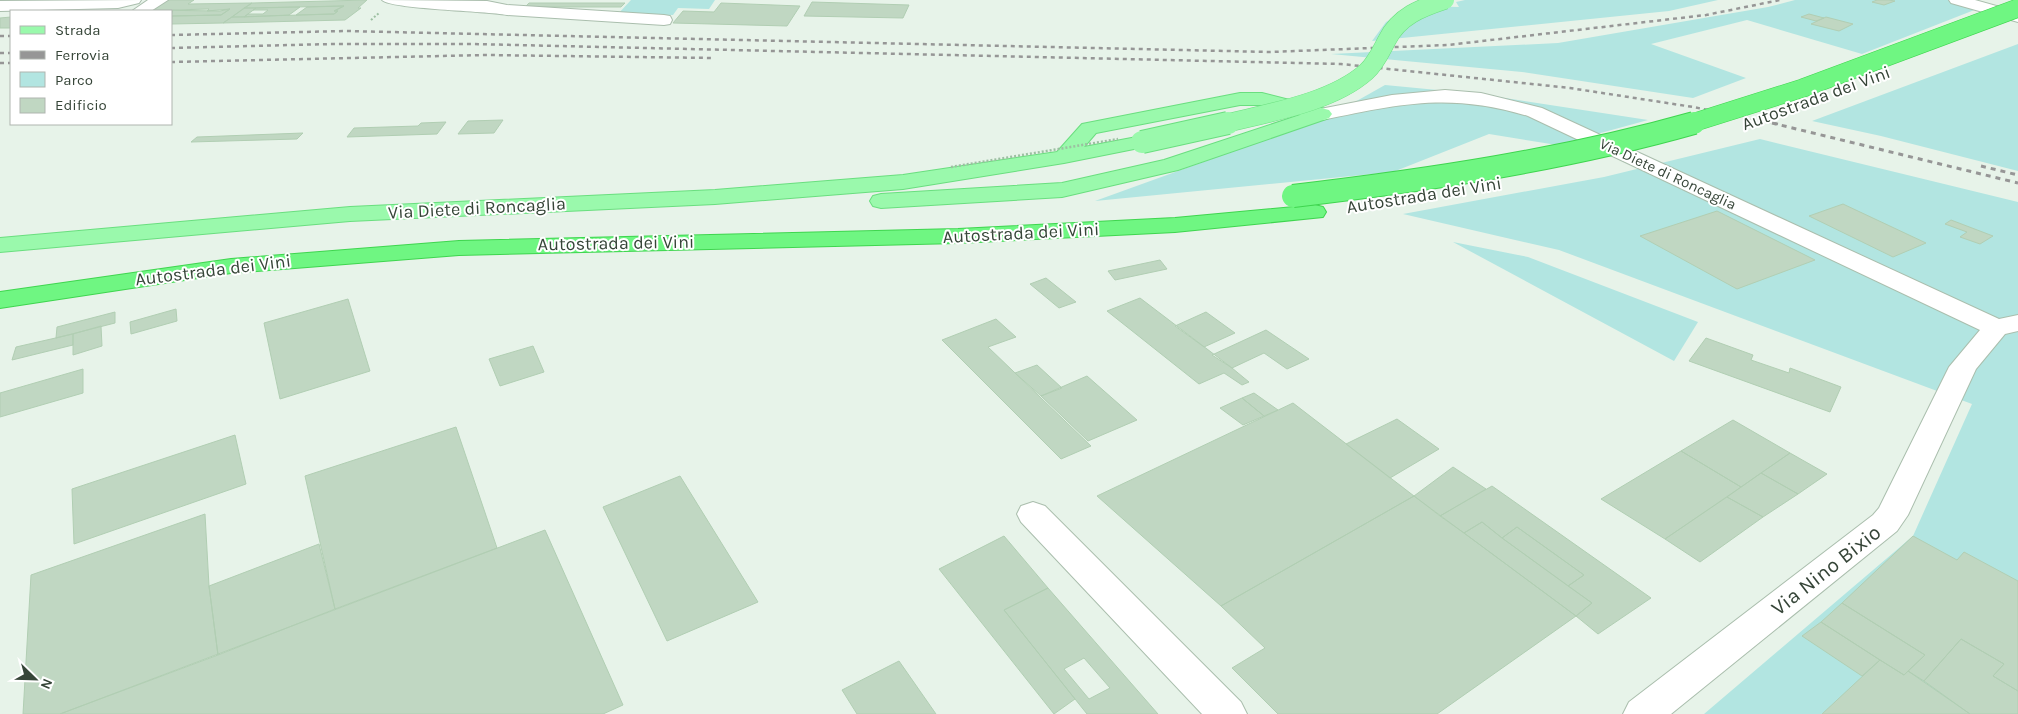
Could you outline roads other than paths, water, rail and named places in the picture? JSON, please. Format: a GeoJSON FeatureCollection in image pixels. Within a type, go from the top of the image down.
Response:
{"type":"FeatureCollection","features":[{"type":"Feature","properties":{"kind":"highway","name":"Autostrada dei Vini"},"geometry":{"type":"LineString","coordinates":[[0,282],[99,265],[219,250],[416,232],[613,225],[934,221],[1039,217],[1221,204],[1428,180],[1572,154],[1673,129],[1796,89],[2018,8]]}},
{"type":"Feature","properties":{"kind":"highway","name":"Autostrada dei Vini"},"geometry":{"type":"LineString","coordinates":[[0,300],[231,266],[450,248],[958,236],[1175,225],[1315,212],[1524,180],[1655,151],[1796,107],[2018,24]]}},
{"type":"Feature","properties":{"kind":"main road","name":"Via Diete di Roncaglia"},"geometry":{"type":"LineString","coordinates":[[0,245],[350,214],[715,198],[903,182],[1064,157],[1199,130],[1329,94],[1368,70],[1378,60],[1392,29],[1402,19],[1413,12],[1445,0]]}},
{"type":"Feature","properties":{"kind":"main road"},"geometry":{"type":"LineString","coordinates":[[1064,157],[1089,128],[1240,99],[1262,99],[1322,114]]}},
{"type":"Feature","properties":{"kind":"main road"},"geometry":{"type":"LineString","coordinates":[[715,198],[822,205],[1062,190],[1170,165],[1322,114]]}},
{"type":"Feature","properties":{"kind":"street"},"geometry":{"type":"LineString","coordinates":[[142,10],[160,0]]}},
{"type":"Feature","properties":{"kind":"street"},"geometry":{"type":"LineString","coordinates":[[390,0],[664,20]]}},
{"type":"Feature","properties":{"kind":"street"},"geometry":{"type":"LineString","coordinates":[[1957,0],[2018,17]]}},
{"type":"Feature","properties":{"kind":"street"},"geometry":{"type":"LineString","coordinates":[[0,6],[105,2]]}},
{"type":"Feature","properties":{"kind":"street","name":"Via Diete di Roncaglia"},"geometry":{"type":"LineString","coordinates":[[1322,114],[1390,101],[1442,96],[1465,96],[1535,112],[2007,326]]}},
{"type":"Feature","properties":{"kind":"street","name":"Via Nino Bixio"},"geometry":{"type":"LineString","coordinates":[[1643,714],[1885,523],[1892,515],[1963,366],[2007,326]]}},
{"type":"Feature","properties":{"kind":"street"},"geometry":{"type":"LineString","coordinates":[[1033,514],[1227,714]]}},
{"type":"Feature","properties":{"kind":"railway"},"geometry":{"type":"LineString","coordinates":[[172,35],[346,31],[1270,52],[1448,45],[1706,15],[1780,0]]}},
{"type":"Feature","properties":{"kind":"railway"},"geometry":{"type":"LineString","coordinates":[[0,36],[10,36]]}},
{"type":"Feature","properties":{"kind":"railway"},"geometry":{"type":"LineString","coordinates":[[172,48],[332,44],[472,44],[1341,64],[1570,88],[1693,107],[1778,124]]}},
{"type":"Feature","properties":{"kind":"railway"},"geometry":{"type":"LineString","coordinates":[[0,53],[10,53]]}},
{"type":"Feature","properties":{"kind":"railway"},"geometry":{"type":"LineString","coordinates":[[172,62],[486,55],[713,58]]}},
{"type":"Feature","properties":{"kind":"railway"},"geometry":{"type":"LineString","coordinates":[[0,63],[10,63]]}},
{"type":"Feature","properties":{"kind":"railway"},"geometry":{"type":"LineString","coordinates":[[1772,123],[2018,183]]}},
{"type":"Feature","properties":{"kind":"railway"},"geometry":{"type":"LineString","coordinates":[[1981,166],[2018,175]]}}]}
